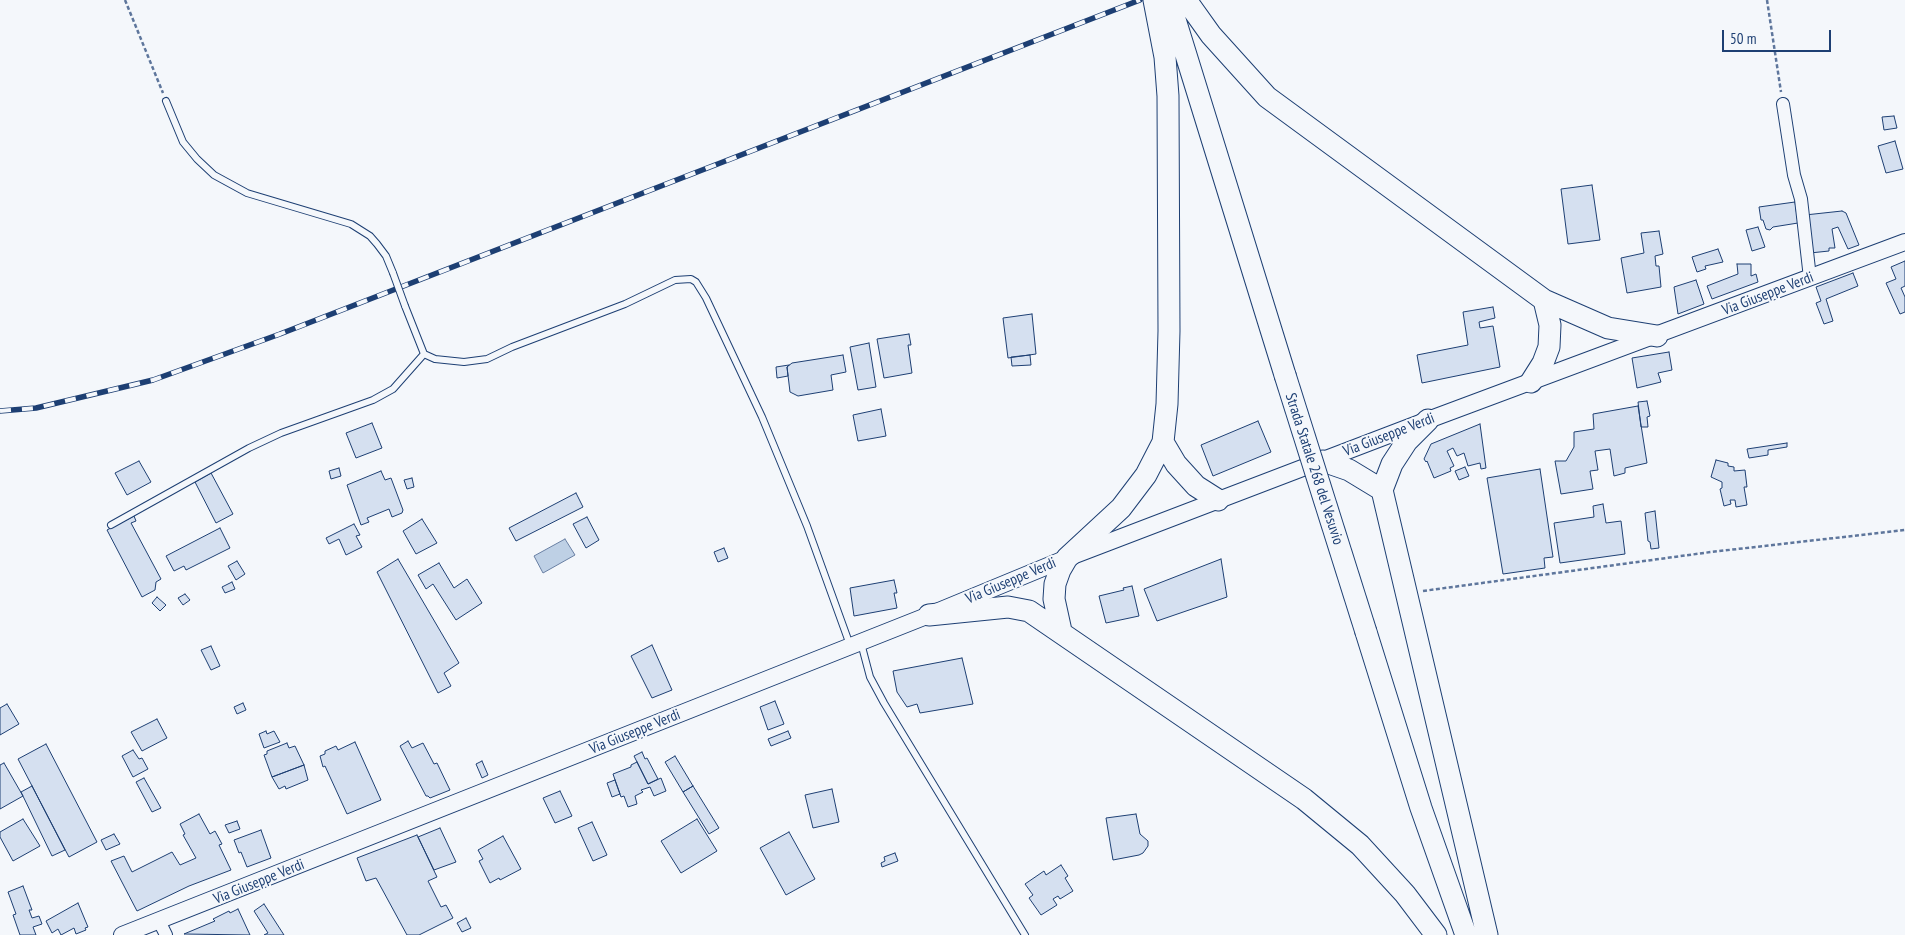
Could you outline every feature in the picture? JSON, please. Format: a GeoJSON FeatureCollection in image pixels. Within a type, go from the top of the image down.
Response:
{"type":"FeatureCollection","features":[{"type":"Feature","properties":{"kind":"highway"},"geometry":{"type":"LineString","coordinates":[[1167,4],[1211,34],[1267,97],[1544,300],[1608,328],[1657,336]]}},
{"type":"Feature","properties":{"kind":"highway"},"geometry":{"type":"LineString","coordinates":[[1061,631],[1054,599],[1055,584],[1067,558],[1121,508],[1146,475],[1163,442],[1167,404],[1169,331],[1168,96],[1165,58],[1167,4]]}},
{"type":"Feature","properties":{"kind":"highway","name":"Strada Statale 268 del Vesuvio"},"geometry":{"type":"LineString","coordinates":[[1167,4],[1430,834],[1466,935]]}},
{"type":"Feature","properties":{"kind":"highway"},"geometry":{"type":"LineString","coordinates":[[1531,382],[1543,363],[1549,347],[1550,325],[1544,300]]}},
{"type":"Feature","properties":{"kind":"highway"},"geometry":{"type":"LineString","coordinates":[[1428,420],[1406,441],[1392,464],[1382,490],[1487,935]]}},
{"type":"Feature","properties":{"kind":"highway"},"geometry":{"type":"LineString","coordinates":[[1163,442],[1176,464],[1196,486],[1218,500]]}},
{"type":"Feature","properties":{"kind":"highway"},"geometry":{"type":"LineString","coordinates":[[1323,461],[1349,470],[1382,490]]}},
{"type":"Feature","properties":{"kind":"highway"},"geometry":{"type":"LineString","coordinates":[[929,615],[1008,607],[1030,611],[1304,799],[1360,845],[1405,894],[1436,935]]}},
{"type":"Feature","properties":{"kind":"street"},"geometry":{"type":"LineString","coordinates":[[1783,104],[1794,175],[1801,199],[1810,278]]}},
{"type":"Feature","properties":{"kind":"street","name":"Via Giuseppe Verdi"},"geometry":{"type":"LineString","coordinates":[[122,935],[163,928],[1067,558],[1428,420],[1905,242]]}},
{"type":"Feature","properties":{"kind":"lane"},"geometry":{"type":"LineString","coordinates":[[166,102],[183,142],[214,175],[231,186],[247,193],[351,224],[370,236],[386,256],[424,354],[435,359],[464,362],[487,358],[625,304],[675,280],[691,279],[696,282],[706,298],[762,417],[870,677],[1024,935]]}},
{"type":"Feature","properties":{"kind":"lane"},"geometry":{"type":"LineString","coordinates":[[111,525],[249,448],[281,433],[373,400],[393,389],[424,354]]}},
{"type":"Feature","properties":{"kind":"path"},"geometry":{"type":"LineString","coordinates":[[125,0],[166,102]]}},
{"type":"Feature","properties":{"kind":"path"},"geometry":{"type":"LineString","coordinates":[[1767,0],[1783,104]]}},
{"type":"Feature","properties":{"kind":"path"},"geometry":{"type":"LineString","coordinates":[[1406,593],[1711,552],[1905,530]]}},
{"type":"Feature","properties":{"kind":"water"},"geometry":{"type":"Polygon","coordinates":[[[565,539],[575,555],[543,573],[534,556],[565,539]]]}},
{"type":"Feature","properties":{"kind":"building"},"geometry":{"type":"Polygon","coordinates":[[[1894,116],[1897,128],[1884,130],[1882,117],[1894,116]]]}},
{"type":"Feature","properties":{"kind":"building"},"geometry":{"type":"Polygon","coordinates":[[[1895,141],[1903,169],[1886,173],[1878,146],[1895,141]]]}},
{"type":"Feature","properties":{"kind":"building"},"geometry":{"type":"Polygon","coordinates":[[[1592,185],[1600,240],[1568,244],[1561,189],[1592,185]]]}},
{"type":"Feature","properties":{"kind":"building"},"geometry":{"type":"Polygon","coordinates":[[[1795,202],[1798,223],[1773,227],[1770,230],[1766,229],[1763,220],[1761,220],[1759,207],[1795,202]]]}},
{"type":"Feature","properties":{"kind":"building"},"geometry":{"type":"Polygon","coordinates":[[[1842,211],[1846,213],[1859,245],[1848,249],[1838,227],[1832,229],[1835,248],[1829,248],[1829,251],[1810,253],[1805,215],[1842,211]]]}},
{"type":"Feature","properties":{"kind":"building"},"geometry":{"type":"Polygon","coordinates":[[[1758,227],[1765,247],[1752,251],[1746,230],[1758,227]]]}},
{"type":"Feature","properties":{"kind":"building"},"geometry":{"type":"Polygon","coordinates":[[[1659,231],[1663,254],[1655,256],[1656,266],[1659,266],[1661,287],[1627,293],[1621,258],[1644,253],[1641,233],[1659,231]]]}},
{"type":"Feature","properties":{"kind":"building"},"geometry":{"type":"Polygon","coordinates":[[[1718,249],[1723,262],[1705,266],[1706,269],[1697,272],[1692,257],[1718,249]]]}},
{"type":"Feature","properties":{"kind":"building"},"geometry":{"type":"Polygon","coordinates":[[[1905,261],[1905,286],[1901,288],[1905,297],[1905,312],[1900,314],[1886,283],[1896,279],[1891,267],[1905,261]]]}},
{"type":"Feature","properties":{"kind":"building"},"geometry":{"type":"Polygon","coordinates":[[[1737,264],[1751,264],[1751,276],[1756,274],[1758,282],[1712,299],[1707,286],[1738,274],[1737,264]]]}},
{"type":"Feature","properties":{"kind":"building"},"geometry":{"type":"Polygon","coordinates":[[[1853,273],[1858,286],[1826,299],[1833,321],[1824,324],[1816,303],[1821,301],[1816,287],[1853,273]]]}},
{"type":"Feature","properties":{"kind":"building"},"geometry":{"type":"Polygon","coordinates":[[[1696,280],[1704,304],[1678,314],[1674,287],[1696,280]]]}},
{"type":"Feature","properties":{"kind":"building"},"geometry":{"type":"Polygon","coordinates":[[[1493,307],[1495,318],[1479,322],[1480,328],[1493,326],[1500,367],[1422,383],[1417,355],[1468,345],[1463,312],[1493,307]]]}},
{"type":"Feature","properties":{"kind":"building"},"geometry":{"type":"Polygon","coordinates":[[[1032,314],[1036,354],[1008,358],[1003,318],[1032,314]]]}},
{"type":"Feature","properties":{"kind":"building"},"geometry":{"type":"Polygon","coordinates":[[[909,334],[911,345],[908,345],[912,373],[884,378],[877,339],[909,334]]]}},
{"type":"Feature","properties":{"kind":"building"},"geometry":{"type":"Polygon","coordinates":[[[869,343],[876,387],[858,390],[850,347],[869,343]]]}},
{"type":"Feature","properties":{"kind":"building"},"geometry":{"type":"Polygon","coordinates":[[[1669,352],[1672,370],[1658,373],[1661,382],[1637,388],[1632,358],[1669,352]]]}},
{"type":"Feature","properties":{"kind":"building"},"geometry":{"type":"Polygon","coordinates":[[[843,355],[846,372],[831,375],[833,390],[798,396],[790,392],[787,367],[792,363],[843,355]]]}},
{"type":"Feature","properties":{"kind":"building"},"geometry":{"type":"Polygon","coordinates":[[[1030,355],[1031,365],[1012,366],[1011,357],[1030,355]]]}},
{"type":"Feature","properties":{"kind":"building"},"geometry":{"type":"Polygon","coordinates":[[[789,365],[787,367],[788,376],[777,378],[776,367],[789,365]]]}},
{"type":"Feature","properties":{"kind":"building"},"geometry":{"type":"Polygon","coordinates":[[[1647,401],[1650,416],[1647,417],[1648,427],[1641,427],[1638,402],[1647,401]]]}},
{"type":"Feature","properties":{"kind":"building"},"geometry":{"type":"Polygon","coordinates":[[[1638,406],[1647,463],[1625,468],[1625,473],[1614,476],[1610,449],[1595,451],[1598,470],[1590,471],[1593,489],[1561,494],[1555,461],[1566,461],[1574,447],[1574,432],[1594,429],[1593,414],[1638,406]]]}},
{"type":"Feature","properties":{"kind":"building"},"geometry":{"type":"Polygon","coordinates":[[[881,409],[886,436],[858,441],[853,415],[881,409]]]}},
{"type":"Feature","properties":{"kind":"building"},"geometry":{"type":"Polygon","coordinates":[[[1258,421],[1271,452],[1213,476],[1201,445],[1258,421]]]}},
{"type":"Feature","properties":{"kind":"building"},"geometry":{"type":"Polygon","coordinates":[[[372,423],[382,448],[356,458],[346,433],[372,423]]]}},
{"type":"Feature","properties":{"kind":"building"},"geometry":{"type":"Polygon","coordinates":[[[1480,424],[1486,468],[1481,469],[1480,463],[1468,466],[1464,453],[1457,456],[1453,448],[1447,451],[1454,466],[1450,468],[1451,471],[1434,478],[1427,461],[1424,459],[1431,444],[1480,424]]]}},
{"type":"Feature","properties":{"kind":"building"},"geometry":{"type":"Polygon","coordinates":[[[1787,443],[1787,447],[1768,450],[1768,455],[1749,458],[1747,449],[1787,443]]]}},
{"type":"Feature","properties":{"kind":"building"},"geometry":{"type":"Polygon","coordinates":[[[1716,460],[1728,463],[1728,466],[1734,467],[1734,471],[1745,470],[1747,487],[1744,487],[1747,505],[1736,507],[1735,500],[1730,500],[1731,504],[1724,506],[1720,489],[1722,488],[1722,482],[1711,477],[1716,460]]]}},
{"type":"Feature","properties":{"kind":"building"},"geometry":{"type":"Polygon","coordinates":[[[139,461],[151,482],[127,495],[115,473],[139,461]]]}},
{"type":"Feature","properties":{"kind":"building"},"geometry":{"type":"Polygon","coordinates":[[[1465,467],[1469,476],[1459,480],[1455,471],[1465,467]]]}},
{"type":"Feature","properties":{"kind":"building"},"geometry":{"type":"Polygon","coordinates":[[[339,468],[341,476],[331,479],[329,471],[339,468]]]}},
{"type":"Feature","properties":{"kind":"building"},"geometry":{"type":"Polygon","coordinates":[[[1540,469],[1553,557],[1544,558],[1545,568],[1503,574],[1487,478],[1540,469]]]}},
{"type":"Feature","properties":{"kind":"building"},"geometry":{"type":"Polygon","coordinates":[[[381,471],[385,480],[391,478],[403,510],[402,513],[392,517],[389,509],[367,518],[369,522],[361,525],[347,485],[381,471]]]}},
{"type":"Feature","properties":{"kind":"building"},"geometry":{"type":"Polygon","coordinates":[[[211,473],[233,514],[216,523],[195,482],[211,473]]]}},
{"type":"Feature","properties":{"kind":"building"},"geometry":{"type":"Polygon","coordinates":[[[412,478],[414,487],[407,489],[404,480],[412,478]]]}},
{"type":"Feature","properties":{"kind":"building"},"geometry":{"type":"Polygon","coordinates":[[[576,493],[583,507],[516,541],[509,528],[576,493]]]}},
{"type":"Feature","properties":{"kind":"building"},"geometry":{"type":"Polygon","coordinates":[[[1603,504],[1606,523],[1621,521],[1625,554],[1560,563],[1554,523],[1594,517],[1593,506],[1603,504]]]}},
{"type":"Feature","properties":{"kind":"building"},"geometry":{"type":"Polygon","coordinates":[[[1655,511],[1659,548],[1651,549],[1650,542],[1648,541],[1645,513],[1655,511]]]}},
{"type":"Feature","properties":{"kind":"building"},"geometry":{"type":"Polygon","coordinates":[[[134,516],[136,521],[131,523],[161,579],[156,582],[155,590],[142,597],[107,530],[134,516]]]}},
{"type":"Feature","properties":{"kind":"building"},"geometry":{"type":"Polygon","coordinates":[[[587,517],[599,540],[586,548],[573,524],[587,517]]]}},
{"type":"Feature","properties":{"kind":"building"},"geometry":{"type":"Polygon","coordinates":[[[422,519],[437,543],[416,554],[403,531],[422,519]]]}},
{"type":"Feature","properties":{"kind":"building"},"geometry":{"type":"Polygon","coordinates":[[[354,524],[360,535],[356,536],[362,547],[346,555],[339,539],[329,544],[326,538],[354,524]]]}},
{"type":"Feature","properties":{"kind":"building"},"geometry":{"type":"Polygon","coordinates":[[[220,528],[230,548],[186,570],[184,566],[174,571],[166,556],[220,528]]]}},
{"type":"Feature","properties":{"kind":"building"},"geometry":{"type":"Polygon","coordinates":[[[724,548],[728,558],[718,562],[714,552],[724,548]]]}},
{"type":"Feature","properties":{"kind":"building"},"geometry":{"type":"Polygon","coordinates":[[[398,559],[459,663],[444,673],[451,686],[438,693],[377,572],[398,559]]]}},
{"type":"Feature","properties":{"kind":"building"},"geometry":{"type":"Polygon","coordinates":[[[1221,559],[1227,597],[1157,621],[1144,589],[1221,559]]]}},
{"type":"Feature","properties":{"kind":"building"},"geometry":{"type":"Polygon","coordinates":[[[237,561],[245,574],[236,580],[228,566],[237,561]]]}},
{"type":"Feature","properties":{"kind":"building"},"geometry":{"type":"Polygon","coordinates":[[[439,563],[454,588],[467,579],[482,603],[456,620],[433,584],[426,589],[418,575],[439,563]]]}},
{"type":"Feature","properties":{"kind":"building"},"geometry":{"type":"Polygon","coordinates":[[[894,580],[897,593],[894,593],[897,608],[854,616],[850,588],[894,580]]]}},
{"type":"Feature","properties":{"kind":"building"},"geometry":{"type":"Polygon","coordinates":[[[232,582],[235,589],[225,593],[222,587],[232,582]]]}},
{"type":"Feature","properties":{"kind":"building"},"geometry":{"type":"Polygon","coordinates":[[[1132,586],[1139,616],[1106,623],[1099,596],[1124,590],[1123,588],[1132,586]]]}},
{"type":"Feature","properties":{"kind":"building"},"geometry":{"type":"Polygon","coordinates":[[[185,594],[190,600],[183,605],[178,598],[185,594]]]}},
{"type":"Feature","properties":{"kind":"building"},"geometry":{"type":"Polygon","coordinates":[[[157,597],[166,605],[160,611],[152,603],[157,597]]]}},
{"type":"Feature","properties":{"kind":"building"},"geometry":{"type":"Polygon","coordinates":[[[652,645],[672,690],[652,698],[631,656],[652,645]]]}},
{"type":"Feature","properties":{"kind":"building"},"geometry":{"type":"Polygon","coordinates":[[[211,646],[220,666],[211,670],[201,650],[211,646]]]}},
{"type":"Feature","properties":{"kind":"building"},"geometry":{"type":"Polygon","coordinates":[[[962,658],[973,704],[920,713],[917,704],[907,707],[897,692],[893,671],[962,658]]]}},
{"type":"Feature","properties":{"kind":"building"},"geometry":{"type":"Polygon","coordinates":[[[775,701],[784,724],[768,730],[760,707],[775,701]]]}},
{"type":"Feature","properties":{"kind":"building"},"geometry":{"type":"Polygon","coordinates":[[[243,703],[246,710],[237,714],[234,707],[243,703]]]}},
{"type":"Feature","properties":{"kind":"building"},"geometry":{"type":"Polygon","coordinates":[[[7,704],[19,724],[0,735],[0,708],[7,704]]]}},
{"type":"Feature","properties":{"kind":"building"},"geometry":{"type":"Polygon","coordinates":[[[157,719],[167,738],[142,751],[131,732],[157,719]]]}},
{"type":"Feature","properties":{"kind":"building"},"geometry":{"type":"Polygon","coordinates":[[[266,731],[267,734],[274,731],[280,742],[264,748],[259,734],[266,731]]]}},
{"type":"Feature","properties":{"kind":"building"},"geometry":{"type":"Polygon","coordinates":[[[788,731],[791,738],[771,746],[768,739],[788,731]]]}},
{"type":"Feature","properties":{"kind":"building"},"geometry":{"type":"Polygon","coordinates":[[[408,741],[412,748],[423,743],[434,764],[437,763],[450,790],[430,798],[426,796],[400,746],[408,741]]]}},
{"type":"Feature","properties":{"kind":"building"},"geometry":{"type":"Polygon","coordinates":[[[355,742],[381,800],[347,814],[325,766],[323,767],[320,756],[325,754],[325,751],[336,746],[338,750],[355,742]]]}},
{"type":"Feature","properties":{"kind":"building"},"geometry":{"type":"Polygon","coordinates":[[[287,743],[289,748],[295,746],[304,765],[272,777],[264,755],[267,754],[267,751],[287,743]]]}},
{"type":"Feature","properties":{"kind":"building"},"geometry":{"type":"Polygon","coordinates":[[[46,744],[97,842],[69,857],[18,759],[46,744]]]}},
{"type":"Feature","properties":{"kind":"building"},"geometry":{"type":"Polygon","coordinates":[[[133,750],[139,759],[142,758],[148,769],[133,777],[122,756],[133,750]]]}},
{"type":"Feature","properties":{"kind":"building"},"geometry":{"type":"Polygon","coordinates":[[[642,752],[658,779],[648,784],[634,756],[642,752]]]}},
{"type":"Feature","properties":{"kind":"building"},"geometry":{"type":"Polygon","coordinates":[[[675,756],[693,786],[683,792],[665,762],[675,756]]]}},
{"type":"Feature","properties":{"kind":"building"},"geometry":{"type":"Polygon","coordinates":[[[482,761],[488,775],[482,778],[476,764],[482,761]]]}},
{"type":"Feature","properties":{"kind":"building"},"geometry":{"type":"Polygon","coordinates":[[[637,762],[648,784],[661,778],[666,791],[654,796],[650,787],[641,790],[643,792],[635,796],[637,804],[628,807],[624,796],[621,797],[613,774],[631,767],[631,765],[637,762]]]}},
{"type":"Feature","properties":{"kind":"building"},"geometry":{"type":"Polygon","coordinates":[[[4,763],[23,796],[0,809],[0,765],[4,763]]]}},
{"type":"Feature","properties":{"kind":"building"},"geometry":{"type":"Polygon","coordinates":[[[304,765],[308,780],[286,789],[285,786],[279,789],[272,777],[304,765]]]}},
{"type":"Feature","properties":{"kind":"building"},"geometry":{"type":"Polygon","coordinates":[[[144,778],[161,808],[152,812],[136,782],[144,778]]]}},
{"type":"Feature","properties":{"kind":"building"},"geometry":{"type":"Polygon","coordinates":[[[615,780],[620,794],[612,797],[607,783],[615,780]]]}},
{"type":"Feature","properties":{"kind":"building"},"geometry":{"type":"Polygon","coordinates":[[[32,786],[65,850],[52,856],[21,792],[32,786]]]}},
{"type":"Feature","properties":{"kind":"building"},"geometry":{"type":"Polygon","coordinates":[[[693,786],[719,828],[709,834],[683,792],[693,786]]]}},
{"type":"Feature","properties":{"kind":"building"},"geometry":{"type":"Polygon","coordinates":[[[832,789],[839,822],[813,828],[805,795],[832,789]]]}},
{"type":"Feature","properties":{"kind":"building"},"geometry":{"type":"Polygon","coordinates":[[[560,791],[572,816],[555,823],[543,798],[560,791]]]}},
{"type":"Feature","properties":{"kind":"building"},"geometry":{"type":"Polygon","coordinates":[[[199,814],[210,834],[215,831],[222,844],[219,845],[231,870],[189,886],[137,911],[111,861],[124,856],[132,872],[172,852],[180,865],[196,858],[183,835],[185,834],[180,824],[199,814]]]}},
{"type":"Feature","properties":{"kind":"building"},"geometry":{"type":"Polygon","coordinates":[[[1136,814],[1140,834],[1148,841],[1148,846],[1139,855],[1113,860],[1106,818],[1136,814]]]}},
{"type":"Feature","properties":{"kind":"building"},"geometry":{"type":"Polygon","coordinates":[[[23,819],[40,846],[13,861],[0,837],[0,832],[23,819]]]}},
{"type":"Feature","properties":{"kind":"building"},"geometry":{"type":"Polygon","coordinates":[[[697,819],[717,851],[681,873],[661,841],[697,819]]]}},
{"type":"Feature","properties":{"kind":"building"},"geometry":{"type":"Polygon","coordinates":[[[237,821],[240,829],[229,833],[225,825],[237,821]]]}},
{"type":"Feature","properties":{"kind":"building"},"geometry":{"type":"Polygon","coordinates":[[[592,822],[607,855],[593,861],[578,828],[592,822]]]}},
{"type":"Feature","properties":{"kind":"building"},"geometry":{"type":"Polygon","coordinates":[[[440,828],[456,862],[434,870],[418,837],[440,828]]]}},
{"type":"Feature","properties":{"kind":"building"},"geometry":{"type":"Polygon","coordinates":[[[261,830],[271,858],[247,867],[234,840],[261,830]]]}},
{"type":"Feature","properties":{"kind":"building"},"geometry":{"type":"Polygon","coordinates":[[[789,832],[815,879],[786,895],[760,848],[789,832]]]}},
{"type":"Feature","properties":{"kind":"building"},"geometry":{"type":"Polygon","coordinates":[[[114,834],[120,844],[106,850],[101,840],[114,834]]]}},
{"type":"Feature","properties":{"kind":"building"},"geometry":{"type":"Polygon","coordinates":[[[417,835],[437,877],[428,881],[441,907],[446,905],[453,918],[419,935],[407,935],[376,878],[366,881],[357,858],[417,835]]]}},
{"type":"Feature","properties":{"kind":"building"},"geometry":{"type":"Polygon","coordinates":[[[503,836],[521,869],[490,883],[479,861],[483,859],[478,850],[503,836]]]}},
{"type":"Feature","properties":{"kind":"building"},"geometry":{"type":"Polygon","coordinates":[[[895,853],[898,861],[882,867],[881,863],[885,861],[884,857],[895,853]]]}},
{"type":"Feature","properties":{"kind":"building"},"geometry":{"type":"Polygon","coordinates":[[[1061,865],[1068,876],[1065,878],[1073,891],[1060,899],[1058,896],[1053,899],[1057,905],[1041,915],[1029,898],[1033,895],[1025,884],[1044,871],[1046,875],[1061,865]]]}},
{"type":"Feature","properties":{"kind":"building"},"geometry":{"type":"Polygon","coordinates":[[[23,886],[32,910],[29,910],[32,918],[39,916],[42,924],[33,927],[36,935],[20,935],[13,915],[16,914],[8,892],[23,886]]]}},
{"type":"Feature","properties":{"kind":"building"},"geometry":{"type":"Polygon","coordinates":[[[78,903],[88,927],[85,928],[86,930],[76,934],[74,928],[61,935],[58,929],[52,933],[46,921],[78,903]]]}},
{"type":"Feature","properties":{"kind":"building"},"geometry":{"type":"Polygon","coordinates":[[[264,904],[284,935],[264,935],[268,933],[254,911],[264,904]]]}},
{"type":"Feature","properties":{"kind":"building"},"geometry":{"type":"Polygon","coordinates":[[[238,909],[250,935],[184,934],[215,921],[213,919],[229,911],[230,913],[238,909]]]}},
{"type":"Feature","properties":{"kind":"building"},"geometry":{"type":"Polygon","coordinates":[[[466,918],[471,928],[462,932],[457,923],[466,918]]]}},
{"type":"Feature","properties":{"kind":"railway"},"geometry":{"type":"LineString","coordinates":[[0,411],[36,408],[153,380],[280,334],[1140,0]]}}]}
